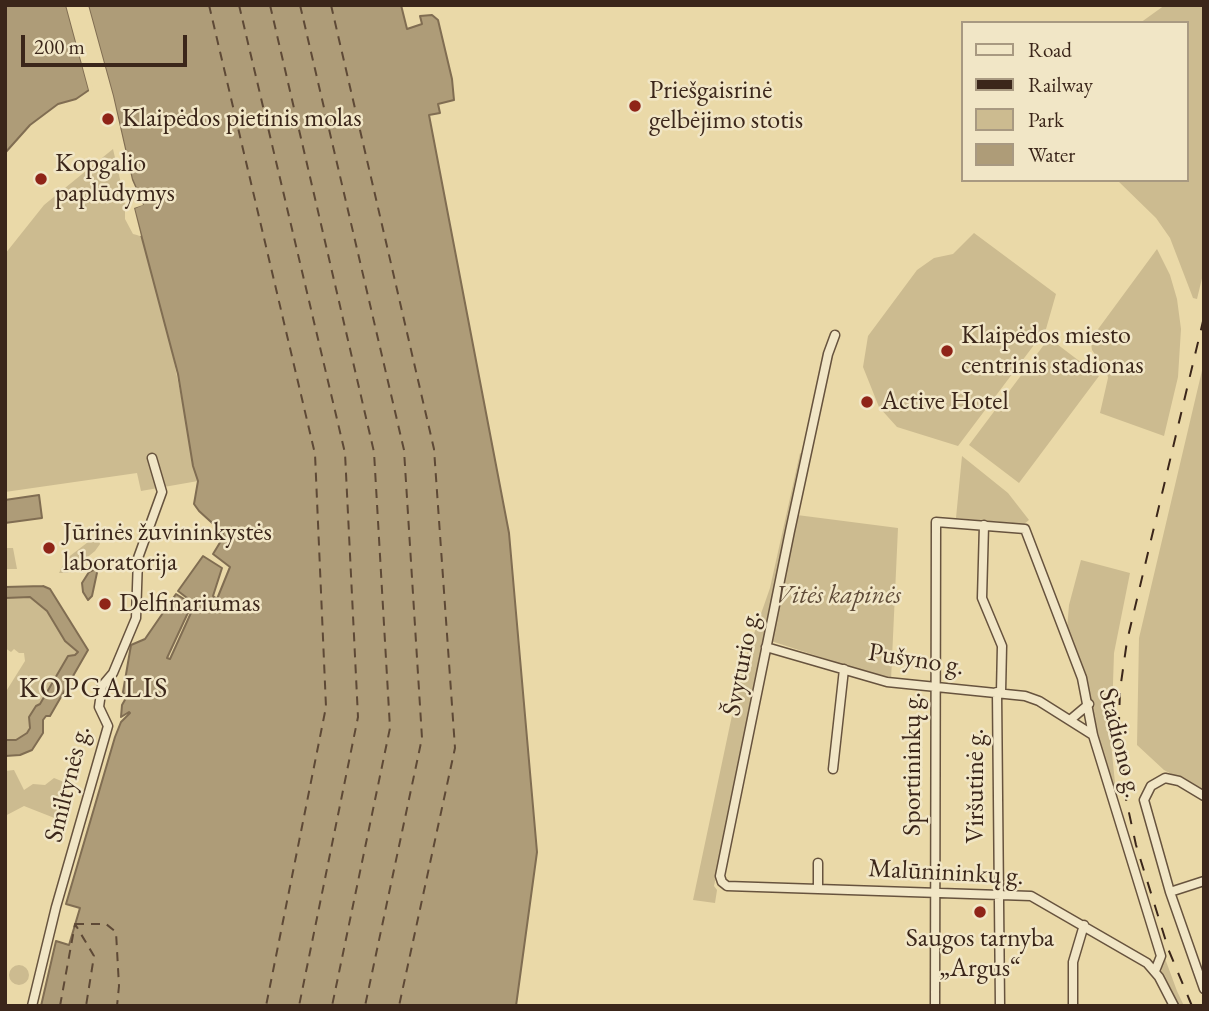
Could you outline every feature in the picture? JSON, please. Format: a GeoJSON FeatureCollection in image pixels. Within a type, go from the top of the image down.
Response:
{"type":"FeatureCollection","features":[{"type":"Feature","properties":{"kind":"street","name":"Švyturio g."},"geometry":{"type":"LineString","coordinates":[[719,876],[812,427],[828,354],[835,335]]}},
{"type":"Feature","properties":{"kind":"street","name":"Smiltynės g."},"geometry":{"type":"LineString","coordinates":[[32,1006],[56,907],[108,726],[99,706],[102,686],[113,673],[136,618],[138,558],[162,492],[152,458]]}},
{"type":"Feature","properties":{"kind":"street","name":"Stadiono g."},"geometry":{"type":"LineString","coordinates":[[936,522],[1025,529],[1082,678],[1093,735],[1161,956],[1155,971],[1174,1006]]}},
{"type":"Feature","properties":{"kind":"street","name":"Sportininkų g."},"geometry":{"type":"LineString","coordinates":[[935,1006],[933,894],[936,522]]}},
{"type":"Feature","properties":{"kind":"street"},"geometry":{"type":"LineString","coordinates":[[984,525],[982,598],[1002,646],[999,692]]}},
{"type":"Feature","properties":{"kind":"street","name":"Pušyno g."},"geometry":{"type":"LineString","coordinates":[[766,647],[887,682],[999,692],[1033,698],[1093,735]]}},
{"type":"Feature","properties":{"kind":"street"},"geometry":{"type":"LineString","coordinates":[[833,769],[844,669]]}},
{"type":"Feature","properties":{"kind":"street","name":"Viršutinė g."},"geometry":{"type":"LineString","coordinates":[[999,692],[1000,1006]]}},
{"type":"Feature","properties":{"kind":"street"},"geometry":{"type":"LineString","coordinates":[[1070,720],[1089,704]]}},
{"type":"Feature","properties":{"kind":"street"},"geometry":{"type":"LineString","coordinates":[[1204,796],[1179,781],[1165,778],[1155,782],[1144,796],[1144,806],[1170,892],[1204,989]]}},
{"type":"Feature","properties":{"kind":"street"},"geometry":{"type":"LineString","coordinates":[[818,863],[818,888]]}},
{"type":"Feature","properties":{"kind":"street","name":"Malūnininkų g."},"geometry":{"type":"LineString","coordinates":[[719,876],[727,886],[1031,897],[1147,962],[1155,971]]}},
{"type":"Feature","properties":{"kind":"street"},"geometry":{"type":"LineString","coordinates":[[1170,892],[1204,881]]}},
{"type":"Feature","properties":{"kind":"street"},"geometry":{"type":"LineString","coordinates":[[1073,1006],[1073,962],[1084,925]]}},
{"type":"Feature","properties":{"kind":"green space"},"geometry":{"type":"Polygon","coordinates":[[[1165,5],[1204,5],[1204,270],[1197,299],[1193,298],[1170,238],[1156,218],[1119,182],[1188,182],[1188,21],[1143,21],[1165,5]]]}},
{"type":"Feature","properties":{"kind":"green space"},"geometry":{"type":"Polygon","coordinates":[[[113,149],[125,201],[125,219],[133,234],[141,236],[167,327],[198,481],[141,491],[137,473],[5,492],[5,254],[44,205],[113,149]]]}},
{"type":"Feature","properties":{"kind":"green space","name":"Klaipėdos miesto centrinis stadionas"},"geometry":{"type":"Polygon","coordinates":[[[974,233],[1056,294],[1046,329],[958,446],[897,427],[879,407],[863,367],[868,336],[917,270],[934,258],[953,254],[974,233]]]}},
{"type":"Feature","properties":{"kind":"green space"},"geometry":{"type":"Polygon","coordinates":[[[1157,249],[1170,275],[1181,329],[1178,377],[1164,436],[1100,413],[1108,378],[1107,372],[1092,350],[1091,343],[1093,336],[1157,249]]]}},
{"type":"Feature","properties":{"kind":"green space"},"geometry":{"type":"Polygon","coordinates":[[[1049,338],[1099,376],[1019,483],[969,445],[1049,338]]]}},
{"type":"Feature","properties":{"kind":"green space"},"geometry":{"type":"Polygon","coordinates":[[[1204,362],[1204,792],[1164,770],[1137,745],[1139,638],[1204,362]]]}},
{"type":"Feature","properties":{"kind":"green space"},"geometry":{"type":"Polygon","coordinates":[[[800,453],[804,454],[714,886],[717,890],[715,903],[693,900],[742,668],[770,588],[800,453]]]}},
{"type":"Feature","properties":{"kind":"green space"},"geometry":{"type":"Polygon","coordinates":[[[962,456],[1008,493],[1029,520],[1024,524],[956,518],[962,456]]]}},
{"type":"Feature","properties":{"kind":"green space","name":"Vitės kapinės"},"geometry":{"type":"Polygon","coordinates":[[[797,515],[898,528],[891,680],[771,641],[797,515]]]}},
{"type":"Feature","properties":{"kind":"green space"},"geometry":{"type":"Polygon","coordinates":[[[92,539],[99,540],[100,544],[95,551],[68,573],[59,573],[66,559],[92,539]]]}},
{"type":"Feature","properties":{"kind":"green space"},"geometry":{"type":"Polygon","coordinates":[[[5,548],[13,548],[17,569],[5,569],[5,548]]]}},
{"type":"Feature","properties":{"kind":"green space"},"geometry":{"type":"Polygon","coordinates":[[[1081,560],[1130,573],[1114,653],[1111,743],[1117,803],[1099,745],[1088,688],[1067,629],[1069,605],[1081,560]]]}},
{"type":"Feature","properties":{"kind":"green space"},"geometry":{"type":"Polygon","coordinates":[[[30,597],[47,611],[65,641],[78,652],[36,706],[27,733],[16,740],[5,740],[5,693],[25,661],[24,653],[14,649],[11,652],[5,648],[5,598],[30,597]]]}},
{"type":"Feature","properties":{"kind":"green space"},"geometry":{"type":"Polygon","coordinates":[[[14,770],[24,790],[33,784],[45,785],[54,778],[64,782],[70,802],[67,810],[57,819],[24,806],[5,816],[5,771],[14,770]]]}},
{"type":"Feature","properties":{"kind":"green space"},"geometry":{"type":"Polygon","coordinates":[[[1163,953],[1184,1006],[1177,1006],[1161,974],[1163,953]]]}},
{"type":"Feature","properties":{"kind":"green space"},"geometry":{"type":"Polygon","coordinates":[[[19,965],[26,968],[29,975],[26,982],[19,985],[12,982],[9,975],[12,968],[19,965]]]}},
{"type":"Feature","properties":{"kind":"water"},"geometry":{"type":"Polygon","coordinates":[[[5,5],[66,5],[89,90],[76,99],[58,104],[30,125],[5,153],[5,5]]]}},
{"type":"Feature","properties":{"kind":"water"},"geometry":{"type":"Polygon","coordinates":[[[88,5],[401,5],[407,29],[422,24],[420,16],[432,15],[438,20],[452,79],[454,100],[438,104],[440,113],[429,115],[509,533],[537,852],[516,1006],[41,1006],[56,941],[69,945],[80,908],[66,904],[115,737],[121,722],[130,713],[121,717],[126,698],[123,692],[131,645],[145,639],[176,594],[192,604],[167,658],[170,659],[195,604],[178,591],[203,556],[222,568],[213,596],[217,599],[230,567],[213,554],[224,536],[194,504],[198,481],[193,466],[178,374],[134,208],[143,204],[132,179],[88,5]]]}},
{"type":"Feature","properties":{"kind":"water"},"geometry":{"type":"Polygon","coordinates":[[[39,495],[42,518],[5,523],[5,500],[39,495]]]}},
{"type":"Feature","properties":{"kind":"water"},"geometry":{"type":"Polygon","coordinates":[[[98,568],[92,596],[88,600],[82,583],[89,572],[98,568]]]}},
{"type":"Feature","properties":{"kind":"water"},"geometry":{"type":"Polygon","coordinates":[[[43,586],[50,589],[88,650],[50,716],[43,720],[43,733],[32,750],[20,755],[5,756],[5,740],[16,740],[27,733],[30,728],[29,717],[40,704],[68,656],[78,652],[65,641],[47,611],[30,597],[5,598],[5,587],[43,586]]]}},
{"type":"Feature","properties":{"kind":"pier"},"geometry":{"type":"Polygon","coordinates":[[[66,5],[69,5],[93,89],[90,94],[66,5]]]}},
{"type":"Feature","properties":{"kind":"pier"},"geometry":{"type":"Polygon","coordinates":[[[85,5],[88,5],[113,96],[132,180],[143,205],[134,208],[141,236],[137,235],[130,208],[138,203],[128,180],[110,97],[85,5]]]}},
{"type":"Feature","properties":{"kind":"ferry route"},"geometry":{"type":"LineString","coordinates":[[209,5],[315,454],[326,707],[266,1006]]}},
{"type":"Feature","properties":{"kind":"ferry route"},"geometry":{"type":"LineString","coordinates":[[239,5],[345,453],[358,717],[299,1006]]}},
{"type":"Feature","properties":{"kind":"ferry route"},"geometry":{"type":"LineString","coordinates":[[270,5],[374,452],[390,728],[332,1006]]}},
{"type":"Feature","properties":{"kind":"ferry route"},"geometry":{"type":"LineString","coordinates":[[300,5],[404,450],[422,738],[365,1006]]}},
{"type":"Feature","properties":{"kind":"ferry route"},"geometry":{"type":"LineString","coordinates":[[331,5],[434,449],[455,748],[399,1006]]}},
{"type":"Feature","properties":{"kind":"ferry route"},"geometry":{"type":"LineString","coordinates":[[75,924],[106,924],[116,932],[119,986],[117,1006]]}},
{"type":"Feature","properties":{"kind":"ferry route"},"geometry":{"type":"LineString","coordinates":[[60,1006],[75,924],[94,956],[86,1006]]}},
{"type":"Feature","properties":{"kind":"railway"},"geometry":{"type":"LineString","coordinates":[[1192,1006],[1169,951],[1136,845],[1126,799],[1119,721],[1127,641],[1204,317]]}},
{"type":"Feature","properties":{"kind":"place","name":"Priešgaisrinė gelbėjimo stotis"},"geometry":{"type":"Point","coordinates":[635,106]}},
{"type":"Feature","properties":{"kind":"place","name":"Klaipėdos pietinis molas"},"geometry":{"type":"Point","coordinates":[108,119]}},
{"type":"Feature","properties":{"kind":"place","name":"Kopgalio paplūdymys"},"geometry":{"type":"Point","coordinates":[41,179]}},
{"type":"Feature","properties":{"kind":"place","name":"Klaipėdos miesto centrinis stadionas"},"geometry":{"type":"Point","coordinates":[947,351]}},
{"type":"Feature","properties":{"kind":"place","name":"Active Hotel"},"geometry":{"type":"Point","coordinates":[867,402]}},
{"type":"Feature","properties":{"kind":"place","name":"Jūrinės žuvininkystės laboratorija"},"geometry":{"type":"Point","coordinates":[49,548]}},
{"type":"Feature","properties":{"kind":"place","name":"Delfinariumas"},"geometry":{"type":"Point","coordinates":[105,604]}},
{"type":"Feature","properties":{"kind":"place","name":"Saugos tarnyba „Argus“"},"geometry":{"type":"Point","coordinates":[980,912]}},
{"type":"Feature","properties":{"kind":"district","name":"KOPGALIS"},"geometry":{"type":"Point","coordinates":[94,689]}}]}
